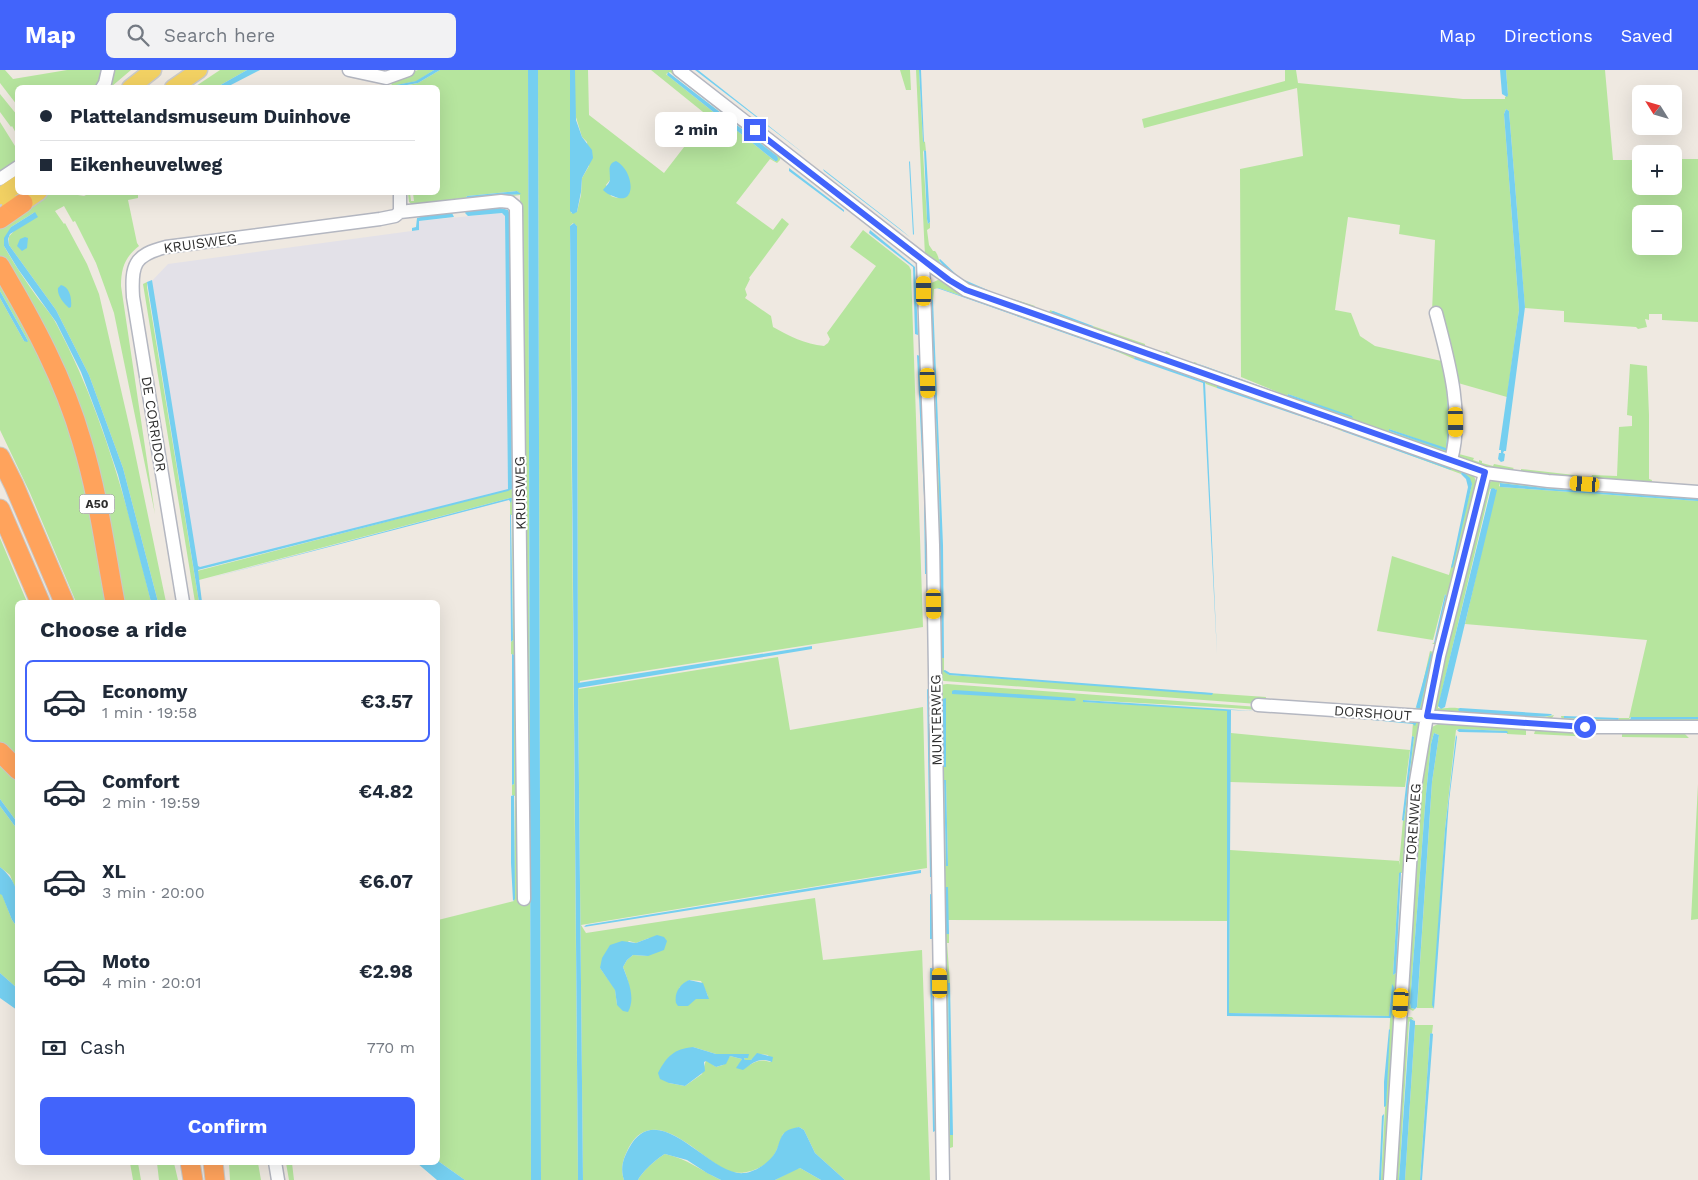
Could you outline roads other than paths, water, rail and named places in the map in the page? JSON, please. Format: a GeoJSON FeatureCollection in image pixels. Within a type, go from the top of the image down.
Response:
{"type":"FeatureCollection","features":[{"type":"Feature","properties":{"kind":"highway"},"geometry":{"type":"LineString","coordinates":[[0,219],[23,203]]}},
{"type":"Feature","properties":{"kind":"highway","name":"A50"},"geometry":{"type":"LineString","coordinates":[[0,266],[38,334],[70,406],[91,478],[115,600]]}},
{"type":"Feature","properties":{"kind":"highway"},"geometry":{"type":"LineString","coordinates":[[0,457],[63,600]]}},
{"type":"Feature","properties":{"kind":"highway"},"geometry":{"type":"LineString","coordinates":[[0,509],[39,600]]}},
{"type":"Feature","properties":{"kind":"highway"},"geometry":{"type":"LineString","coordinates":[[0,752],[15,767]]}},
{"type":"Feature","properties":{"kind":"highway"},"geometry":{"type":"LineString","coordinates":[[190,1165],[193,1180]]}},
{"type":"Feature","properties":{"kind":"highway"},"geometry":{"type":"LineString","coordinates":[[212,1165],[215,1180]]}},
{"type":"Feature","properties":{"kind":"main road"},"geometry":{"type":"LineString","coordinates":[[134,85],[153,70]]}},
{"type":"Feature","properties":{"kind":"main road"},"geometry":{"type":"LineString","coordinates":[[177,85],[199,70]]}},
{"type":"Feature","properties":{"kind":"main road"},"geometry":{"type":"LineString","coordinates":[[0,196],[15,186]]}},
{"type":"Feature","properties":{"kind":"main road"},"geometry":{"type":"LineString","coordinates":[[0,211],[9,205],[23,203],[35,195]]}},
{"type":"Feature","properties":{"kind":"street"},"geometry":{"type":"LineString","coordinates":[[104,85],[108,70]]}},
{"type":"Feature","properties":{"kind":"street"},"geometry":{"type":"LineString","coordinates":[[349,70],[387,83],[408,70]]}},
{"type":"Feature","properties":{"kind":"street"},"geometry":{"type":"LineString","coordinates":[[679,70],[949,280],[966,290],[1485,472],[1548,482],[1698,492]]}},
{"type":"Feature","properties":{"kind":"street"},"geometry":{"type":"LineString","coordinates":[[0,179],[15,169]]}},
{"type":"Feature","properties":{"kind":"street"},"geometry":{"type":"LineString","coordinates":[[400,195],[400,212]]}},
{"type":"Feature","properties":{"kind":"street","name":"KRUISWEG"},"geometry":{"type":"LineString","coordinates":[[148,251],[166,247],[380,219],[395,216],[400,212],[501,201],[510,202],[516,207],[524,899]]}},
{"type":"Feature","properties":{"kind":"street","name":"DE CORRIDOR"},"geometry":{"type":"LineString","coordinates":[[148,251],[142,257],[132,276],[133,298],[183,600]]}},
{"type":"Feature","properties":{"kind":"street","name":"MUNTERWEG"},"geometry":{"type":"LineString","coordinates":[[923,260],[934,545],[943,1180]]}},
{"type":"Feature","properties":{"kind":"street"},"geometry":{"type":"LineString","coordinates":[[1436,313],[1447,358],[1455,410],[1456,433],[1451,460]]}},
{"type":"Feature","properties":{"kind":"street","name":"TORENWEG"},"geometry":{"type":"LineString","coordinates":[[1390,1180],[1415,787],[1439,656],[1485,472]]}},
{"type":"Feature","properties":{"kind":"street","name":"DORSHOUT"},"geometry":{"type":"LineString","coordinates":[[1258,705],[1585,727],[1698,727]]}},
{"type":"Feature","properties":{"kind":"street"},"geometry":{"type":"LineString","coordinates":[[276,1165],[278,1180]]}},
{"type":"Feature","properties":{"kind":"water"},"geometry":{"type":"Polygon","coordinates":[[[247,70],[260,70],[231,85],[221,85],[247,70]]]}},
{"type":"Feature","properties":{"kind":"water"},"geometry":{"type":"Polygon","coordinates":[[[434,70],[440,70],[418,83],[396,85],[416,81],[434,70]]]}},
{"type":"Feature","properties":{"kind":"water"},"geometry":{"type":"Polygon","coordinates":[[[528,70],[538,70],[541,1180],[531,1180],[528,70]]]}},
{"type":"Feature","properties":{"kind":"water"},"geometry":{"type":"Polygon","coordinates":[[[570,70],[575,70],[576,120],[582,137],[592,150],[593,158],[582,178],[577,212],[573,214],[570,211],[570,70]]]}},
{"type":"Feature","properties":{"kind":"water"},"geometry":{"type":"Polygon","coordinates":[[[695,70],[698,70],[807,156],[695,70]]]}},
{"type":"Feature","properties":{"kind":"water"},"geometry":{"type":"Polygon","coordinates":[[[919,70],[921,70],[924,143],[923,141],[919,70]]]}},
{"type":"Feature","properties":{"kind":"water"},"geometry":{"type":"Polygon","coordinates":[[[1500,70],[1506,70],[1507,97],[1502,94],[1500,70]]]}},
{"type":"Feature","properties":{"kind":"water"},"geometry":{"type":"Polygon","coordinates":[[[668,72],[777,156],[777,161],[667,75],[668,72]]]}},
{"type":"Feature","properties":{"kind":"water"},"geometry":{"type":"Polygon","coordinates":[[[1506,109],[1509,111],[1525,307],[1506,451],[1503,453],[1505,454],[1504,461],[1501,462],[1498,459],[1499,453],[1501,453],[1501,450],[1499,450],[1519,310],[1504,114],[1506,109]]]}},
{"type":"Feature","properties":{"kind":"water"},"geometry":{"type":"Polygon","coordinates":[[[924,150],[926,151],[930,222],[928,224],[927,219],[924,150]]]}},
{"type":"Feature","properties":{"kind":"water"},"geometry":{"type":"Polygon","coordinates":[[[616,161],[627,172],[630,179],[630,193],[627,197],[621,198],[610,195],[603,190],[610,180],[610,166],[616,161]]]}},
{"type":"Feature","properties":{"kind":"water"},"geometry":{"type":"Polygon","coordinates":[[[909,162],[914,234],[913,235],[909,162]]]}},
{"type":"Feature","properties":{"kind":"water"},"geometry":{"type":"Polygon","coordinates":[[[789,168],[844,210],[844,212],[789,171],[789,168]]]}},
{"type":"Feature","properties":{"kind":"water"},"geometry":{"type":"Polygon","coordinates":[[[823,169],[899,228],[911,238],[824,171],[823,169]]]}},
{"type":"Feature","properties":{"kind":"water"},"geometry":{"type":"Polygon","coordinates":[[[517,191],[521,194],[466,198],[467,196],[517,191]]]}},
{"type":"Feature","properties":{"kind":"water"},"geometry":{"type":"Polygon","coordinates":[[[497,207],[508,210],[510,214],[512,489],[198,570],[202,600],[199,600],[147,282],[152,280],[198,566],[200,567],[508,489],[505,216],[502,213],[468,216],[465,213],[467,210],[497,207]]]}},
{"type":"Feature","properties":{"kind":"water"},"geometry":{"type":"Polygon","coordinates":[[[35,212],[38,217],[10,234],[8,239],[9,245],[56,310],[89,375],[123,468],[157,600],[150,600],[118,475],[81,372],[56,322],[4,246],[4,238],[11,227],[35,212]]]}},
{"type":"Feature","properties":{"kind":"water"},"geometry":{"type":"Polygon","coordinates":[[[452,213],[454,217],[419,221],[419,230],[412,231],[412,228],[416,227],[417,218],[452,213]]]}},
{"type":"Feature","properties":{"kind":"water"},"geometry":{"type":"Polygon","coordinates":[[[574,223],[577,226],[578,683],[812,646],[812,649],[578,688],[583,1180],[578,1180],[570,226],[574,223]]]}},
{"type":"Feature","properties":{"kind":"water"},"geometry":{"type":"Polygon","coordinates":[[[870,230],[915,267],[918,335],[915,334],[913,267],[869,233],[870,230]]]}},
{"type":"Feature","properties":{"kind":"water"},"geometry":{"type":"Polygon","coordinates":[[[28,238],[27,248],[22,251],[17,246],[20,239],[28,238]]]}},
{"type":"Feature","properties":{"kind":"water"},"geometry":{"type":"Polygon","coordinates":[[[940,259],[960,278],[990,291],[976,287],[955,276],[943,266],[940,259]]]}},
{"type":"Feature","properties":{"kind":"water"},"geometry":{"type":"Polygon","coordinates":[[[61,285],[70,294],[71,307],[69,308],[58,293],[58,288],[61,285]]]}},
{"type":"Feature","properties":{"kind":"water"},"geometry":{"type":"Polygon","coordinates":[[[937,288],[1107,347],[1124,354],[937,288]]]}},
{"type":"Feature","properties":{"kind":"water"},"geometry":{"type":"Polygon","coordinates":[[[0,291],[27,342],[24,341],[0,298],[0,291]]]}},
{"type":"Feature","properties":{"kind":"water"},"geometry":{"type":"Polygon","coordinates":[[[931,300],[933,300],[943,545],[944,658],[942,658],[939,488],[931,300]]]}},
{"type":"Feature","properties":{"kind":"water"},"geometry":{"type":"Polygon","coordinates":[[[1053,311],[1093,327],[1052,314],[1051,312],[1053,311]]]}},
{"type":"Feature","properties":{"kind":"water"},"geometry":{"type":"Polygon","coordinates":[[[917,355],[920,356],[928,574],[925,574],[924,496],[917,355]]]}},
{"type":"Feature","properties":{"kind":"water"},"geometry":{"type":"Polygon","coordinates":[[[1135,356],[1205,382],[1217,654],[1203,383],[1134,359],[1135,356]]]}},
{"type":"Feature","properties":{"kind":"water"},"geometry":{"type":"Polygon","coordinates":[[[1196,363],[1280,393],[1226,376],[1196,363]]]}},
{"type":"Feature","properties":{"kind":"water"},"geometry":{"type":"Polygon","coordinates":[[[1444,370],[1450,421],[1447,451],[1389,431],[1389,429],[1446,448],[1448,409],[1444,370]]]}},
{"type":"Feature","properties":{"kind":"water"},"geometry":{"type":"Polygon","coordinates":[[[1217,385],[1333,426],[1335,428],[1217,388],[1217,385]]]}},
{"type":"Feature","properties":{"kind":"water"},"geometry":{"type":"Polygon","coordinates":[[[1288,394],[1352,416],[1353,418],[1287,396],[1288,394]]]}},
{"type":"Feature","properties":{"kind":"water"},"geometry":{"type":"Polygon","coordinates":[[[1343,429],[1452,468],[1451,470],[1342,431],[1343,429]]]}},
{"type":"Feature","properties":{"kind":"water"},"geometry":{"type":"Polygon","coordinates":[[[1462,471],[1470,478],[1472,484],[1453,567],[1451,568],[1468,487],[1466,479],[1461,474],[1462,471]]]}},
{"type":"Feature","properties":{"kind":"water"},"geometry":{"type":"Polygon","coordinates":[[[1500,483],[1554,489],[1698,499],[1698,501],[1500,487],[1500,483]]]}},
{"type":"Feature","properties":{"kind":"water"},"geometry":{"type":"Polygon","coordinates":[[[1491,489],[1497,490],[1445,707],[1441,709],[1438,706],[1491,489]]]}},
{"type":"Feature","properties":{"kind":"water"},"geometry":{"type":"Polygon","coordinates":[[[512,498],[511,503],[509,500],[206,579],[512,498]]]}},
{"type":"Feature","properties":{"kind":"water"},"geometry":{"type":"Polygon","coordinates":[[[510,515],[513,640],[511,642],[510,515]]]}},
{"type":"Feature","properties":{"kind":"water"},"geometry":{"type":"Polygon","coordinates":[[[1445,594],[1436,641],[1434,643],[1445,594]]]}},
{"type":"Feature","properties":{"kind":"water"},"geometry":{"type":"Polygon","coordinates":[[[1431,652],[1432,655],[1420,708],[1417,709],[1416,707],[1431,652]]]}},
{"type":"Feature","properties":{"kind":"water"},"geometry":{"type":"Polygon","coordinates":[[[512,654],[514,655],[514,784],[512,785],[512,654]]]}},
{"type":"Feature","properties":{"kind":"water"},"geometry":{"type":"Polygon","coordinates":[[[945,670],[950,673],[1213,693],[1212,695],[949,675],[943,671],[945,670]]]}},
{"type":"Feature","properties":{"kind":"water"},"geometry":{"type":"Polygon","coordinates":[[[927,689],[929,690],[932,877],[930,877],[927,689]]]}},
{"type":"Feature","properties":{"kind":"water"},"geometry":{"type":"Polygon","coordinates":[[[954,690],[1075,698],[1076,700],[952,694],[954,690]]]}},
{"type":"Feature","properties":{"kind":"water"},"geometry":{"type":"Polygon","coordinates":[[[946,698],[946,767],[943,767],[943,699],[946,698]]]}},
{"type":"Feature","properties":{"kind":"water"},"geometry":{"type":"Polygon","coordinates":[[[1083,700],[1254,711],[1231,710],[1229,1013],[1389,1016],[1392,984],[1394,987],[1391,1018],[1227,1016],[1227,711],[1083,702],[1083,700]]]}},
{"type":"Feature","properties":{"kind":"water"},"geometry":{"type":"Polygon","coordinates":[[[1458,709],[1552,715],[1535,717],[1508,715],[1459,711],[1458,709]]]}},
{"type":"Feature","properties":{"kind":"water"},"geometry":{"type":"Polygon","coordinates":[[[1331,716],[1413,723],[1417,721],[1415,726],[1413,724],[1331,716]]]}},
{"type":"Feature","properties":{"kind":"water"},"geometry":{"type":"Polygon","coordinates":[[[1564,716],[1619,718],[1618,720],[1564,718],[1564,716]]]}},
{"type":"Feature","properties":{"kind":"water"},"geometry":{"type":"Polygon","coordinates":[[[1631,717],[1698,717],[1698,719],[1630,720],[1631,717]]]}},
{"type":"Feature","properties":{"kind":"water"},"geometry":{"type":"Polygon","coordinates":[[[1457,730],[1507,731],[1508,733],[1459,732],[1457,730]]]}},
{"type":"Feature","properties":{"kind":"water"},"geometry":{"type":"Polygon","coordinates":[[[1434,733],[1439,735],[1432,782],[1417,1007],[1415,1009],[1411,1008],[1410,1003],[1426,794],[1431,744],[1434,733]]]}},
{"type":"Feature","properties":{"kind":"water"},"geometry":{"type":"Polygon","coordinates":[[[1456,735],[1449,801],[1434,1009],[1432,1005],[1445,829],[1456,735]]]}},
{"type":"Feature","properties":{"kind":"water"},"geometry":{"type":"Polygon","coordinates":[[[1412,736],[1414,737],[1404,821],[1402,820],[1412,736]]]}},
{"type":"Feature","properties":{"kind":"water"},"geometry":{"type":"Polygon","coordinates":[[[944,780],[946,780],[948,866],[946,866],[944,780]]]}},
{"type":"Feature","properties":{"kind":"water"},"geometry":{"type":"Polygon","coordinates":[[[514,795],[515,899],[513,901],[511,796],[514,795]]]}},
{"type":"Feature","properties":{"kind":"water"},"geometry":{"type":"Polygon","coordinates":[[[0,799],[15,819],[15,826],[0,806],[0,799]]]}},
{"type":"Feature","properties":{"kind":"water"},"geometry":{"type":"Polygon","coordinates":[[[0,867],[12,880],[15,887],[15,924],[2,895],[0,894],[0,867]]]}},
{"type":"Feature","properties":{"kind":"water"},"geometry":{"type":"Polygon","coordinates":[[[921,870],[921,873],[584,927],[586,925],[921,870]]]}},
{"type":"Feature","properties":{"kind":"water"},"geometry":{"type":"Polygon","coordinates":[[[1401,872],[1396,973],[1393,975],[1399,873],[1401,872]]]}},
{"type":"Feature","properties":{"kind":"water"},"geometry":{"type":"Polygon","coordinates":[[[946,887],[948,887],[949,934],[946,934],[946,887]]]}},
{"type":"Feature","properties":{"kind":"water"},"geometry":{"type":"Polygon","coordinates":[[[930,894],[933,895],[932,939],[930,939],[930,894]]]}},
{"type":"Feature","properties":{"kind":"water"},"geometry":{"type":"Polygon","coordinates":[[[657,935],[664,937],[667,941],[664,950],[648,956],[633,955],[623,967],[630,989],[631,1001],[628,1012],[623,1011],[617,1005],[615,990],[600,968],[602,958],[610,945],[622,941],[636,943],[657,935]]]}},
{"type":"Feature","properties":{"kind":"water"},"geometry":{"type":"Polygon","coordinates":[[[930,968],[932,968],[935,1131],[933,1132],[930,968]]]}},
{"type":"Feature","properties":{"kind":"water"},"geometry":{"type":"Polygon","coordinates":[[[0,973],[15,986],[15,1009],[0,998],[0,973]]]}},
{"type":"Feature","properties":{"kind":"water"},"geometry":{"type":"Polygon","coordinates":[[[689,980],[703,983],[709,999],[696,999],[688,1006],[678,1006],[676,1003],[677,992],[680,986],[689,980]]]}},
{"type":"Feature","properties":{"kind":"water"},"geometry":{"type":"Polygon","coordinates":[[[948,983],[950,983],[953,1135],[950,1135],[948,983]]]}},
{"type":"Feature","properties":{"kind":"water"},"geometry":{"type":"Polygon","coordinates":[[[1410,1019],[1415,1021],[1415,1025],[1405,1180],[1399,1180],[1410,1019]]]}},
{"type":"Feature","properties":{"kind":"water"},"geometry":{"type":"Polygon","coordinates":[[[1389,1029],[1386,1106],[1384,1107],[1384,1082],[1389,1029]]]}},
{"type":"Feature","properties":{"kind":"water"},"geometry":{"type":"Polygon","coordinates":[[[1430,1034],[1433,1034],[1422,1180],[1420,1180],[1430,1034]]]}},
{"type":"Feature","properties":{"kind":"water"},"geometry":{"type":"Polygon","coordinates":[[[693,1047],[716,1054],[749,1054],[748,1058],[744,1058],[745,1060],[751,1060],[757,1053],[773,1057],[772,1062],[760,1060],[743,1070],[736,1068],[742,1059],[730,1056],[726,1064],[716,1067],[706,1061],[704,1062],[705,1071],[685,1086],[660,1079],[658,1073],[672,1054],[693,1047]]]}},
{"type":"Feature","properties":{"kind":"water"},"geometry":{"type":"Polygon","coordinates":[[[1384,1114],[1381,1180],[1379,1180],[1382,1116],[1384,1114]]]}},
{"type":"Feature","properties":{"kind":"water"},"geometry":{"type":"Polygon","coordinates":[[[799,1127],[804,1130],[815,1153],[845,1180],[821,1180],[800,1168],[775,1180],[721,1180],[687,1160],[665,1154],[650,1166],[638,1180],[624,1180],[622,1168],[629,1148],[641,1134],[654,1130],[669,1133],[730,1171],[744,1173],[754,1171],[768,1162],[775,1153],[785,1132],[799,1127]]]}},
{"type":"Feature","properties":{"kind":"water"},"geometry":{"type":"Polygon","coordinates":[[[440,1162],[465,1180],[437,1180],[419,1165],[440,1165],[440,1162]]]}}]}
